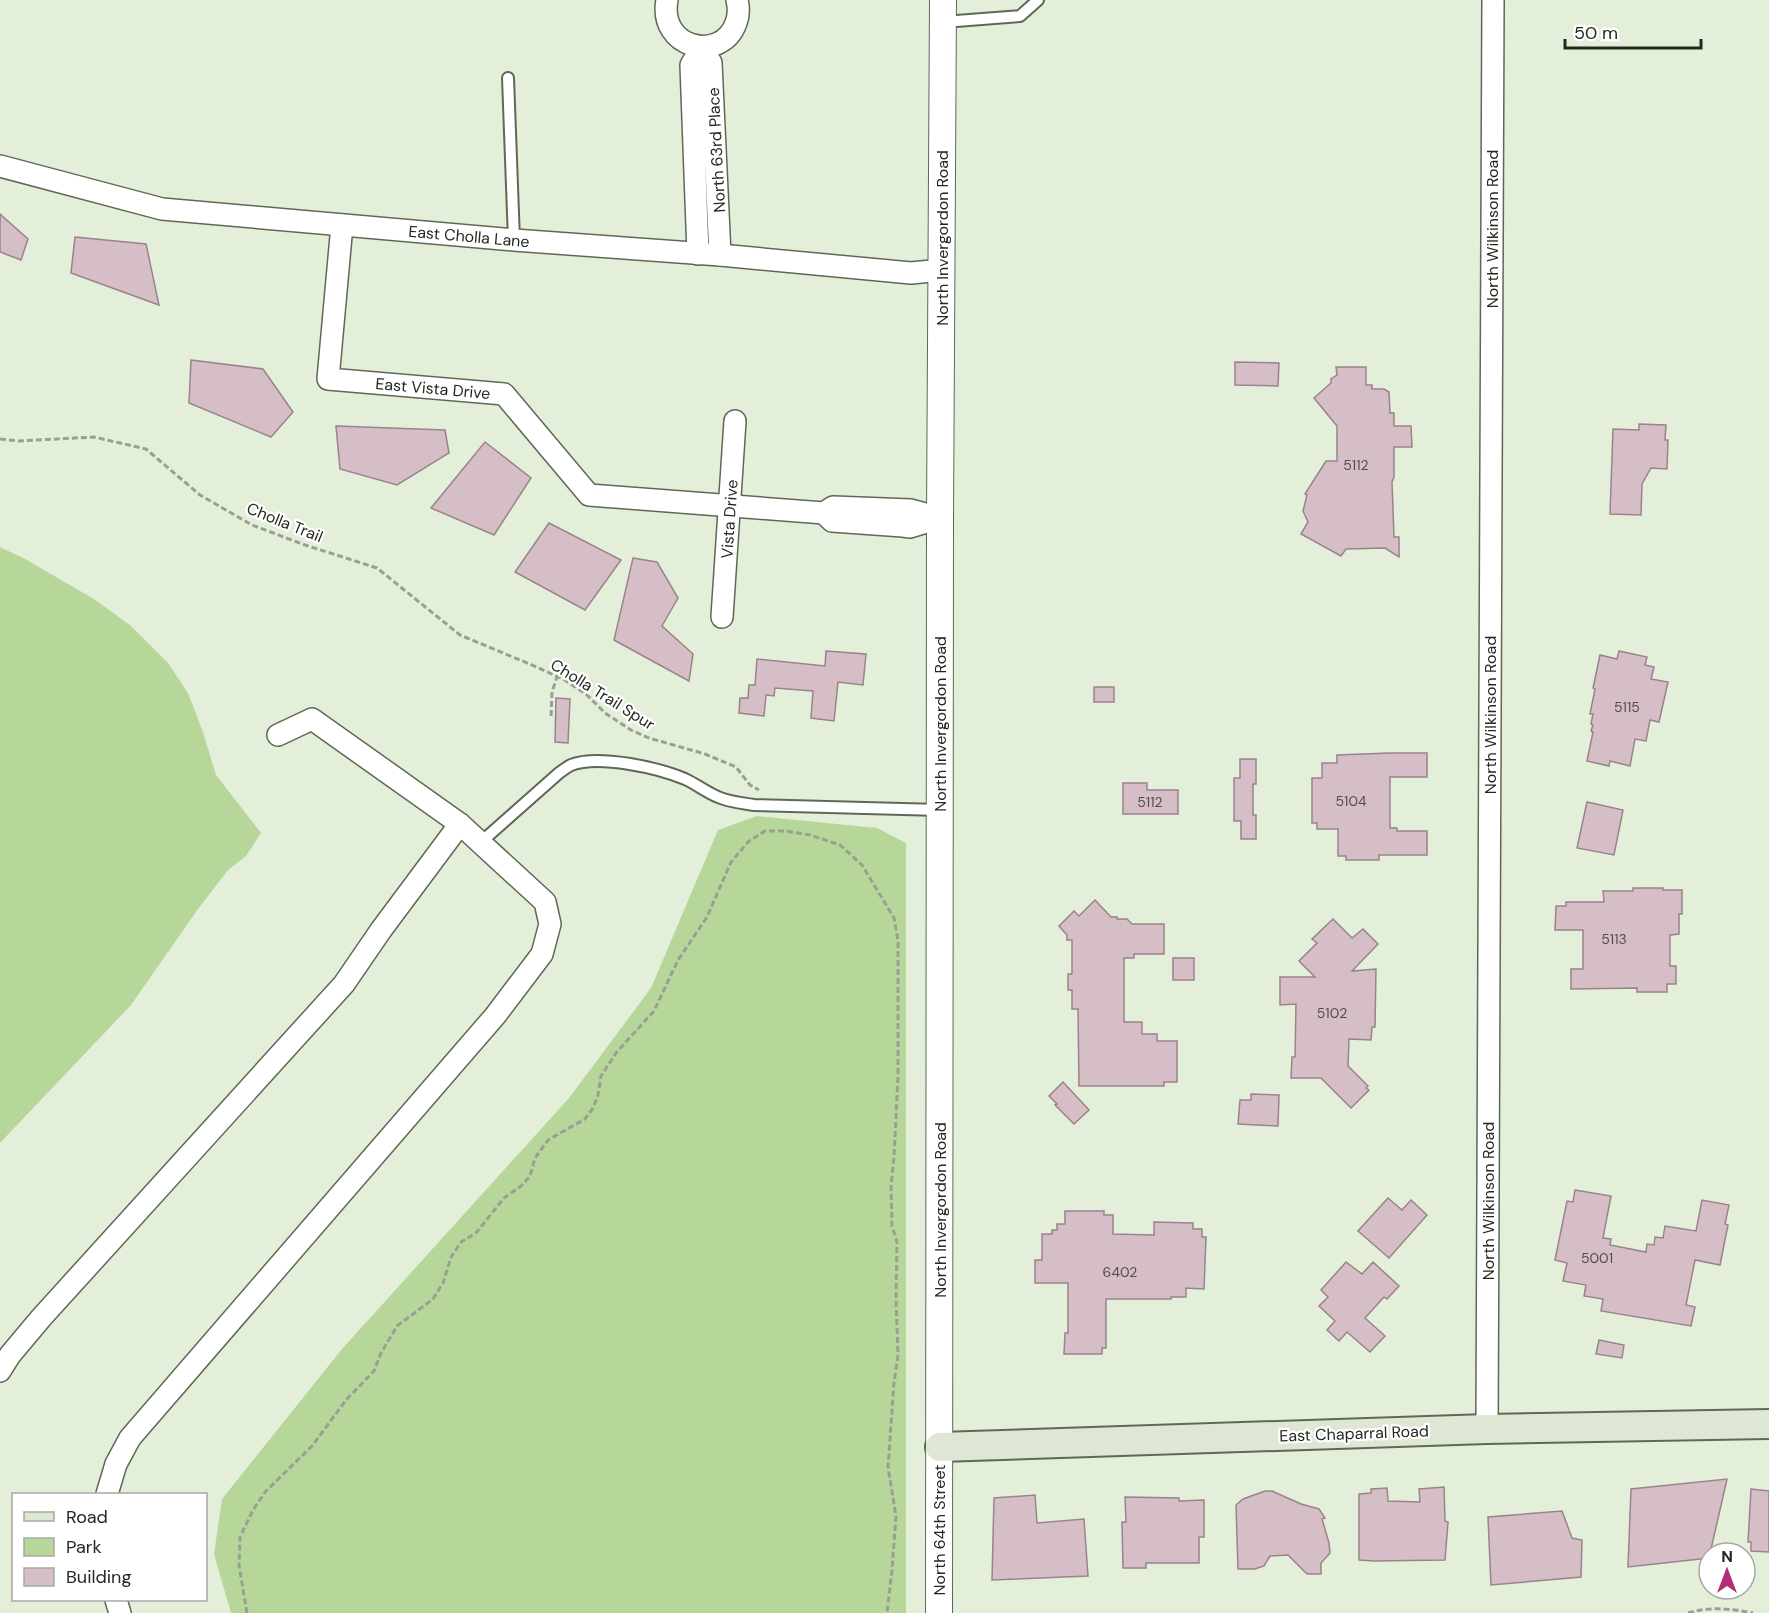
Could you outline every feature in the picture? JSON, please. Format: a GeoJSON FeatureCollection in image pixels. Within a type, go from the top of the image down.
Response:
{"type":"FeatureCollection","features":[{"type":"Feature","properties":{"kind":"main road","name":"East Chaparral Road"},"geometry":{"type":"LineString","coordinates":[[940,1448],[1487,1429],[1769,1424]]}},
{"type":"Feature","properties":{"kind":"street"},"geometry":{"type":"LineString","coordinates":[[667,0],[665,9],[672,31],[680,40],[702,47],[715,45],[734,29],[738,17],[737,0]]}},
{"type":"Feature","properties":{"kind":"street","name":"North Wilkinson Road"},"geometry":{"type":"LineString","coordinates":[[1487,1429],[1493,0]]}},
{"type":"Feature","properties":{"kind":"street","name":"North Invergordon Road"},"geometry":{"type":"LineString","coordinates":[[940,1448],[940,518],[943,11]]}},
{"type":"Feature","properties":{"kind":"street","name":"North 63rd Place"},"geometry":{"type":"LineString","coordinates":[[698,254],[691,65],[702,47],[711,63],[720,255]]}},
{"type":"Feature","properties":{"kind":"street","name":"East Cholla Lane"},"geometry":{"type":"LineString","coordinates":[[0,166],[162,209],[911,273],[942,270]]}},
{"type":"Feature","properties":{"kind":"street","name":"East Vista Drive"},"geometry":{"type":"LineString","coordinates":[[342,225],[328,378],[504,394],[589,495],[824,513],[832,521],[893,526],[909,526],[940,518]]}},
{"type":"Feature","properties":{"kind":"street","name":"Vista Drive"},"geometry":{"type":"LineString","coordinates":[[722,617],[735,421]]}},
{"type":"Feature","properties":{"kind":"street"},"geometry":{"type":"LineString","coordinates":[[107,1493],[116,1464],[130,1438],[495,1016],[542,954],[550,924],[545,902],[459,824],[312,719],[278,735]]}},
{"type":"Feature","properties":{"kind":"street"},"geometry":{"type":"LineString","coordinates":[[0,1371],[9,1355],[41,1318],[344,984],[459,824]]}},
{"type":"Feature","properties":{"kind":"street","name":"North 64th Street"},"geometry":{"type":"LineString","coordinates":[[939,1613],[940,1448]]}},
{"type":"Feature","properties":{"kind":"lane"},"geometry":{"type":"LineString","coordinates":[[943,11],[1020,16],[1038,0]]}},
{"type":"Feature","properties":{"kind":"lane"},"geometry":{"type":"LineString","coordinates":[[508,78],[514,240]]}},
{"type":"Feature","properties":{"kind":"lane"},"geometry":{"type":"LineString","coordinates":[[480,843],[559,772],[572,765],[589,762],[651,768],[688,780],[717,796],[754,806],[940,810]]}},
{"type":"Feature","properties":{"kind":"path","name":"Cholla Trail"},"geometry":{"type":"LineString","coordinates":[[0,439],[19,441],[94,436],[146,449],[200,495],[241,519],[305,545],[377,568],[460,635],[518,660]]}},
{"type":"Feature","properties":{"kind":"path","name":"Cholla Trail Spur"},"geometry":{"type":"LineString","coordinates":[[518,660],[557,677],[587,694],[605,713],[631,730],[649,738],[705,754],[736,767],[750,785],[757,790],[765,789]]}},
{"type":"Feature","properties":{"kind":"path"},"geometry":{"type":"LineString","coordinates":[[551,716],[552,692],[557,677]]}},
{"type":"Feature","properties":{"kind":"path"},"geometry":{"type":"LineString","coordinates":[[247,1613],[239,1565],[240,1537],[253,1510],[266,1491],[312,1446],[346,1400],[374,1371],[381,1353],[397,1326],[434,1299],[443,1283],[451,1257],[461,1242],[476,1233],[504,1198],[521,1186],[530,1176],[536,1158],[548,1140],[585,1119],[598,1095],[601,1076],[616,1053],[654,1011],[678,960],[707,917],[730,862],[749,841],[765,831],[786,831],[810,835],[840,845],[862,865],[882,898],[894,918],[898,941],[898,1077],[891,1187],[892,1226],[897,1242],[898,1355],[888,1467],[896,1516],[887,1613]]}},
{"type":"Feature","properties":{"kind":"path"},"geometry":{"type":"LineString","coordinates":[[1688,1613],[1720,1608],[1753,1613]]}},
{"type":"Feature","properties":{"kind":"green space"},"geometry":{"type":"Polygon","coordinates":[[[0,547],[94,599],[131,626],[168,663],[188,693],[216,775],[261,833],[246,856],[228,870],[198,909],[131,1005],[0,1143],[0,547]]]}},
{"type":"Feature","properties":{"kind":"green space"},"geometry":{"type":"Polygon","coordinates":[[[757,816],[877,828],[906,843],[906,1613],[231,1613],[214,1554],[222,1499],[342,1349],[569,1098],[651,988],[718,830],[757,816]]]}},
{"type":"Feature","properties":{"kind":"building"},"geometry":{"type":"Polygon","coordinates":[[[0,214],[28,239],[21,260],[0,252],[0,214]]]}},
{"type":"Feature","properties":{"kind":"building"},"geometry":{"type":"Polygon","coordinates":[[[75,237],[146,244],[159,305],[71,273],[75,237]]]}},
{"type":"Feature","properties":{"kind":"building"},"geometry":{"type":"Polygon","coordinates":[[[191,360],[263,369],[293,412],[271,437],[189,403],[191,360]]]}},
{"type":"Feature","properties":{"kind":"building"},"geometry":{"type":"Polygon","coordinates":[[[1235,362],[1279,363],[1278,386],[1235,385],[1235,362]]]}},
{"type":"Feature","properties":{"kind":"building"},"geometry":{"type":"Polygon","coordinates":[[[1336,367],[1366,367],[1366,385],[1372,385],[1372,389],[1384,389],[1389,392],[1390,413],[1394,413],[1394,426],[1411,426],[1412,447],[1394,447],[1392,482],[1394,537],[1399,537],[1399,557],[1385,548],[1346,549],[1341,556],[1301,534],[1308,522],[1303,511],[1307,495],[1305,494],[1326,461],[1337,461],[1337,426],[1314,398],[1337,375],[1336,367]]]}},
{"type":"Feature","properties":{"kind":"building"},"geometry":{"type":"Polygon","coordinates":[[[1639,424],[1666,425],[1667,469],[1651,468],[1642,484],[1641,515],[1610,514],[1613,429],[1639,430],[1639,424]]]}},
{"type":"Feature","properties":{"kind":"building"},"geometry":{"type":"Polygon","coordinates":[[[336,426],[445,430],[449,453],[397,485],[340,469],[336,426]]]}},
{"type":"Feature","properties":{"kind":"building"},"geometry":{"type":"Polygon","coordinates":[[[485,442],[531,478],[494,535],[431,508],[485,442]]]}},
{"type":"Feature","properties":{"kind":"building"},"geometry":{"type":"Polygon","coordinates":[[[549,523],[621,560],[585,610],[515,572],[549,523]]]}},
{"type":"Feature","properties":{"kind":"building"},"geometry":{"type":"Polygon","coordinates":[[[633,558],[657,562],[678,598],[662,626],[693,654],[689,681],[614,640],[633,558]]]}},
{"type":"Feature","properties":{"kind":"building"},"geometry":{"type":"Polygon","coordinates":[[[826,651],[866,654],[863,685],[838,682],[834,721],[811,718],[813,691],[775,688],[774,696],[766,695],[764,716],[739,713],[740,698],[748,698],[749,685],[755,685],[757,659],[825,666],[826,651]]]}},
{"type":"Feature","properties":{"kind":"building"},"geometry":{"type":"Polygon","coordinates":[[[1619,651],[1647,657],[1645,665],[1654,667],[1651,679],[1668,682],[1659,722],[1650,720],[1646,741],[1635,739],[1630,766],[1610,761],[1609,766],[1587,761],[1593,732],[1591,724],[1593,714],[1590,714],[1595,689],[1593,688],[1600,655],[1617,659],[1619,651]]]}},
{"type":"Feature","properties":{"kind":"building"},"geometry":{"type":"Polygon","coordinates":[[[1094,687],[1114,687],[1114,702],[1094,702],[1094,687]]]}},
{"type":"Feature","properties":{"kind":"building"},"geometry":{"type":"Polygon","coordinates":[[[556,698],[570,699],[568,743],[555,742],[556,698]]]}},
{"type":"Feature","properties":{"kind":"building"},"geometry":{"type":"Polygon","coordinates":[[[1427,753],[1427,777],[1390,777],[1390,828],[1397,828],[1397,831],[1427,831],[1427,855],[1379,855],[1379,860],[1346,860],[1346,856],[1338,856],[1338,829],[1317,829],[1317,823],[1312,823],[1312,778],[1322,778],[1322,763],[1337,763],[1337,755],[1427,753]]]}},
{"type":"Feature","properties":{"kind":"building"},"geometry":{"type":"Polygon","coordinates":[[[1240,759],[1256,759],[1253,815],[1256,815],[1256,839],[1241,839],[1241,821],[1234,821],[1234,778],[1240,778],[1240,759]]]}},
{"type":"Feature","properties":{"kind":"building"},"geometry":{"type":"Polygon","coordinates":[[[1123,783],[1147,783],[1147,790],[1178,790],[1178,814],[1123,814],[1123,783]]]}},
{"type":"Feature","properties":{"kind":"building"},"geometry":{"type":"Polygon","coordinates":[[[1587,802],[1623,810],[1614,855],[1577,848],[1587,802]]]}},
{"type":"Feature","properties":{"kind":"building"},"geometry":{"type":"Polygon","coordinates":[[[1633,888],[1682,890],[1679,934],[1670,935],[1670,966],[1676,966],[1676,984],[1667,984],[1667,992],[1637,992],[1637,988],[1571,989],[1571,969],[1583,969],[1583,930],[1555,930],[1556,906],[1566,906],[1566,902],[1604,902],[1603,891],[1633,891],[1633,888]]]}},
{"type":"Feature","properties":{"kind":"building"},"geometry":{"type":"Polygon","coordinates":[[[1095,900],[1111,917],[1127,919],[1132,924],[1164,924],[1164,954],[1134,954],[1134,958],[1124,958],[1124,1022],[1142,1022],[1142,1034],[1157,1034],[1157,1041],[1177,1041],[1177,1082],[1164,1082],[1164,1086],[1079,1086],[1078,1009],[1072,1009],[1072,990],[1068,990],[1068,974],[1072,974],[1072,940],[1067,940],[1067,935],[1059,926],[1074,911],[1079,916],[1095,900]]]}},
{"type":"Feature","properties":{"kind":"building"},"geometry":{"type":"Polygon","coordinates":[[[1333,919],[1352,938],[1363,929],[1378,944],[1352,971],[1376,969],[1375,1027],[1372,1027],[1371,1040],[1349,1039],[1348,1066],[1368,1086],[1366,1088],[1369,1090],[1351,1108],[1321,1078],[1291,1078],[1292,1057],[1295,1057],[1296,1004],[1280,1005],[1280,977],[1315,977],[1299,961],[1317,943],[1312,939],[1333,919]]]}},
{"type":"Feature","properties":{"kind":"building"},"geometry":{"type":"Polygon","coordinates":[[[1173,958],[1194,958],[1194,980],[1173,980],[1173,958]]]}},
{"type":"Feature","properties":{"kind":"building"},"geometry":{"type":"Polygon","coordinates":[[[1063,1082],[1089,1110],[1074,1124],[1049,1096],[1063,1082]]]}},
{"type":"Feature","properties":{"kind":"building"},"geometry":{"type":"Polygon","coordinates":[[[1251,1094],[1279,1095],[1278,1126],[1238,1124],[1240,1100],[1251,1100],[1251,1094]]]}},
{"type":"Feature","properties":{"kind":"building"},"geometry":{"type":"Polygon","coordinates":[[[1575,1190],[1611,1196],[1603,1238],[1611,1239],[1610,1245],[1646,1252],[1647,1244],[1654,1245],[1655,1237],[1663,1238],[1665,1226],[1696,1231],[1702,1200],[1729,1205],[1725,1224],[1728,1225],[1720,1265],[1695,1260],[1686,1305],[1695,1307],[1691,1326],[1601,1311],[1603,1299],[1584,1296],[1586,1285],[1563,1281],[1567,1263],[1555,1260],[1567,1201],[1573,1202],[1575,1190]]]}},
{"type":"Feature","properties":{"kind":"building"},"geometry":{"type":"Polygon","coordinates":[[[1388,1198],[1402,1210],[1411,1200],[1427,1215],[1389,1258],[1358,1231],[1388,1198]]]}},
{"type":"Feature","properties":{"kind":"building"},"geometry":{"type":"Polygon","coordinates":[[[1065,1211],[1104,1211],[1104,1215],[1113,1215],[1113,1234],[1154,1235],[1154,1222],[1193,1223],[1193,1229],[1202,1229],[1202,1237],[1206,1237],[1204,1289],[1186,1288],[1186,1297],[1171,1297],[1171,1299],[1106,1299],[1106,1348],[1102,1348],[1102,1354],[1064,1354],[1065,1333],[1068,1333],[1068,1283],[1035,1283],[1035,1260],[1042,1260],[1042,1234],[1052,1234],[1052,1230],[1057,1230],[1057,1224],[1065,1224],[1065,1211]]]}},
{"type":"Feature","properties":{"kind":"building"},"geometry":{"type":"Polygon","coordinates":[[[1346,1262],[1362,1274],[1373,1262],[1399,1286],[1387,1299],[1384,1297],[1365,1318],[1385,1336],[1370,1352],[1347,1332],[1339,1341],[1327,1330],[1335,1321],[1319,1306],[1328,1297],[1321,1290],[1346,1262]]]}},
{"type":"Feature","properties":{"kind":"building"},"geometry":{"type":"Polygon","coordinates":[[[1599,1340],[1624,1345],[1622,1358],[1596,1354],[1599,1340]]]}},
{"type":"Feature","properties":{"kind":"building"},"geometry":{"type":"Polygon","coordinates":[[[1727,1479],[1713,1541],[1697,1541],[1697,1559],[1628,1567],[1631,1489],[1727,1479]]]}},
{"type":"Feature","properties":{"kind":"building"},"geometry":{"type":"Polygon","coordinates":[[[1444,1487],[1445,1521],[1448,1522],[1445,1560],[1359,1560],[1359,1494],[1371,1493],[1371,1489],[1387,1488],[1388,1501],[1420,1502],[1419,1489],[1444,1487]]]}},
{"type":"Feature","properties":{"kind":"building"},"geometry":{"type":"Polygon","coordinates":[[[1751,1489],[1769,1491],[1769,1552],[1757,1551],[1757,1541],[1748,1541],[1751,1489]]]}},
{"type":"Feature","properties":{"kind":"building"},"geometry":{"type":"Polygon","coordinates":[[[1265,1491],[1272,1491],[1319,1509],[1325,1518],[1322,1519],[1330,1553],[1321,1563],[1321,1574],[1307,1574],[1288,1555],[1270,1556],[1264,1566],[1255,1569],[1238,1569],[1236,1505],[1243,1499],[1265,1491]]]}},
{"type":"Feature","properties":{"kind":"building"},"geometry":{"type":"Polygon","coordinates":[[[1035,1495],[1037,1523],[1084,1519],[1088,1576],[992,1580],[994,1498],[1035,1495]]]}},
{"type":"Feature","properties":{"kind":"building"},"geometry":{"type":"Polygon","coordinates":[[[1125,1497],[1179,1498],[1179,1501],[1204,1500],[1204,1537],[1199,1537],[1199,1563],[1146,1563],[1146,1568],[1123,1568],[1122,1522],[1126,1522],[1125,1497]]]}},
{"type":"Feature","properties":{"kind":"building"},"geometry":{"type":"Polygon","coordinates":[[[1562,1511],[1572,1538],[1582,1540],[1581,1577],[1491,1585],[1488,1517],[1562,1511]]]}}]}
